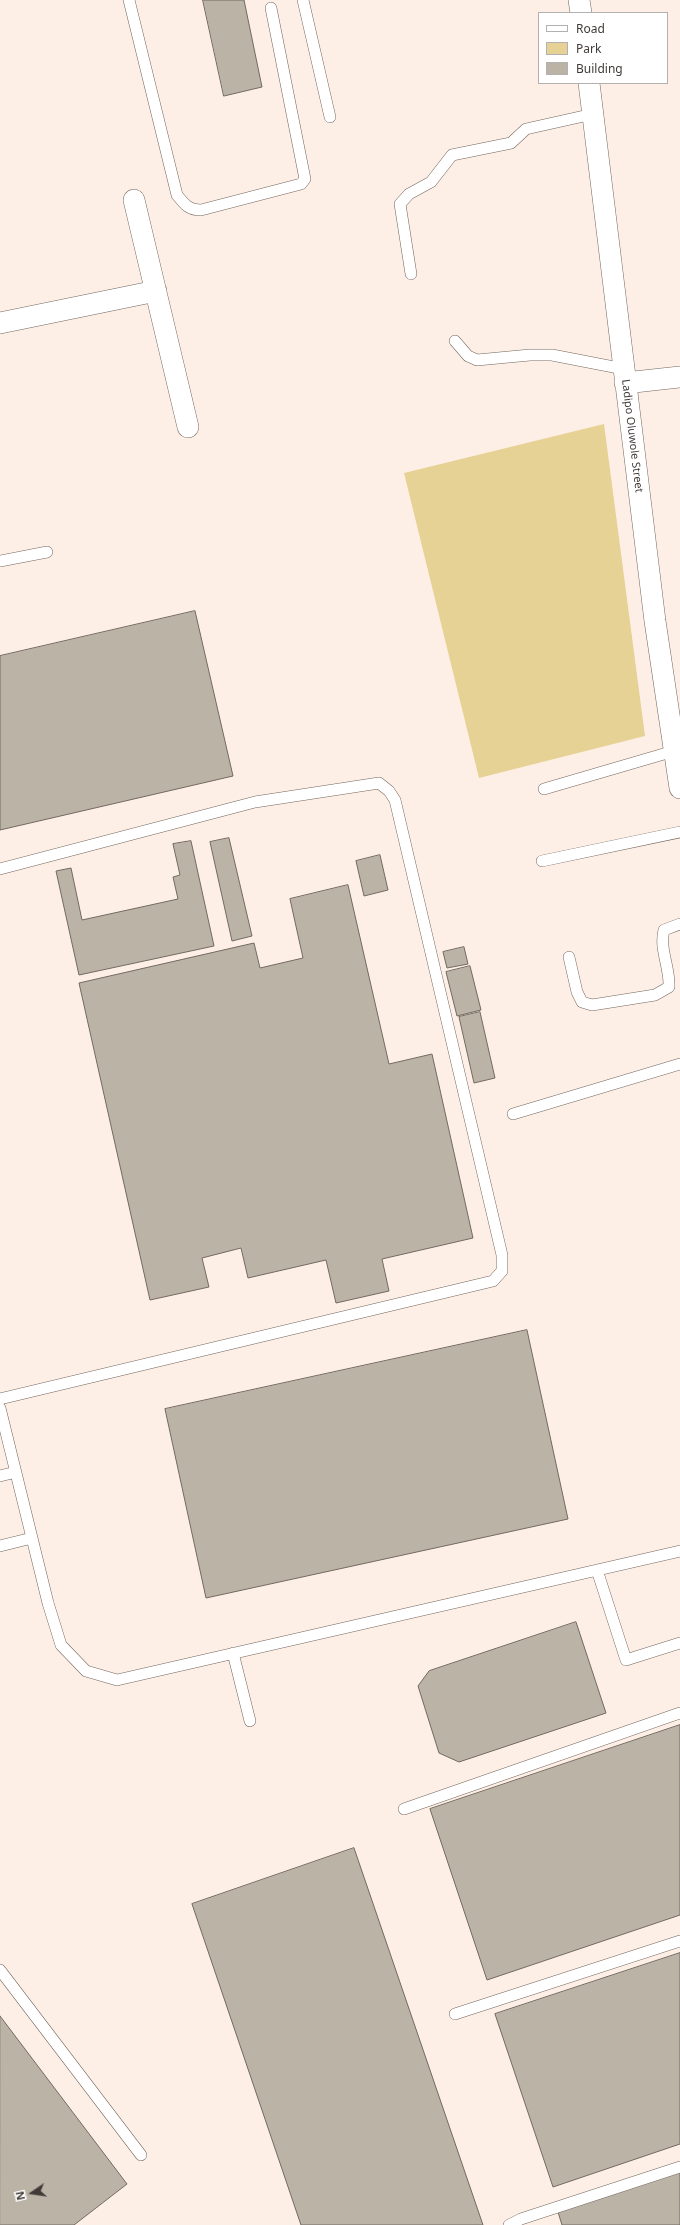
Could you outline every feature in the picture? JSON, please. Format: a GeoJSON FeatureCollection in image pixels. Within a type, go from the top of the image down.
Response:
{"type":"FeatureCollection","features":[{"type":"Feature","properties":{"kind":"street"},"geometry":{"type":"LineString","coordinates":[[579,0],[580,12]]}},
{"type":"Feature","properties":{"kind":"street","name":"Ladipo Oluwole Street"},"geometry":{"type":"LineString","coordinates":[[589,84],[655,621],[680,788]]}},
{"type":"Feature","properties":{"kind":"street"},"geometry":{"type":"LineString","coordinates":[[134,200],[188,427]]}},
{"type":"Feature","properties":{"kind":"street"},"geometry":{"type":"LineString","coordinates":[[0,323],[156,291]]}},
{"type":"Feature","properties":{"kind":"street"},"geometry":{"type":"LineString","coordinates":[[624,376],[680,377]]}},
{"type":"Feature","properties":{"kind":"lane"},"geometry":{"type":"LineString","coordinates":[[129,0],[177,196],[186,207],[192,210],[201,210],[301,184],[305,179],[271,8]]}},
{"type":"Feature","properties":{"kind":"lane"},"geometry":{"type":"LineString","coordinates":[[303,0],[330,117]]}},
{"type":"Feature","properties":{"kind":"lane"},"geometry":{"type":"LineString","coordinates":[[411,274],[400,204],[408,194],[431,182],[452,155],[511,143],[526,129],[593,114]]}},
{"type":"Feature","properties":{"kind":"lane"},"geometry":{"type":"LineString","coordinates":[[455,341],[468,356],[477,360],[530,355],[552,355],[624,376]]}},
{"type":"Feature","properties":{"kind":"lane"},"geometry":{"type":"LineString","coordinates":[[0,561],[47,552]]}},
{"type":"Feature","properties":{"kind":"lane"},"geometry":{"type":"LineString","coordinates":[[544,789],[674,751]]}},
{"type":"Feature","properties":{"kind":"lane"},"geometry":{"type":"LineString","coordinates":[[0,869],[255,802],[379,783],[390,791],[395,800],[502,1255],[502,1271],[493,1281],[0,1399]]}},
{"type":"Feature","properties":{"kind":"lane"},"geometry":{"type":"LineString","coordinates":[[542,861],[680,832]]}},
{"type":"Feature","properties":{"kind":"lane"},"geometry":{"type":"LineString","coordinates":[[569,957],[577,992],[582,1002],[592,1005],[655,995],[669,987],[670,974],[661,941],[664,930],[680,924]]}},
{"type":"Feature","properties":{"kind":"lane"},"geometry":{"type":"LineString","coordinates":[[513,1114],[680,1064]]}},
{"type":"Feature","properties":{"kind":"lane"},"geometry":{"type":"LineString","coordinates":[[0,1408],[32,1538],[61,1645],[86,1671],[117,1680],[680,1551]]}},
{"type":"Feature","properties":{"kind":"lane"},"geometry":{"type":"LineString","coordinates":[[0,1476],[16,1472]]}},
{"type":"Feature","properties":{"kind":"lane"},"geometry":{"type":"LineString","coordinates":[[0,1546],[32,1538]]}},
{"type":"Feature","properties":{"kind":"lane"},"geometry":{"type":"LineString","coordinates":[[597,1570],[626,1660],[680,1643]]}},
{"type":"Feature","properties":{"kind":"lane"},"geometry":{"type":"LineString","coordinates":[[233,1653],[250,1721]]}},
{"type":"Feature","properties":{"kind":"lane"},"geometry":{"type":"LineString","coordinates":[[404,1809],[680,1713]]}},
{"type":"Feature","properties":{"kind":"lane"},"geometry":{"type":"LineString","coordinates":[[455,2014],[680,1941]]}},
{"type":"Feature","properties":{"kind":"lane"},"geometry":{"type":"LineString","coordinates":[[0,1970],[141,2155]]}},
{"type":"Feature","properties":{"kind":"lane"},"geometry":{"type":"LineString","coordinates":[[509,2225],[521,2219],[680,2167]]}},
{"type":"Feature","properties":{"kind":"green space"},"geometry":{"type":"Polygon","coordinates":[[[604,424],[645,736],[479,778],[404,473],[604,424]]]}},
{"type":"Feature","properties":{"kind":"building"},"geometry":{"type":"Polygon","coordinates":[[[203,0],[244,0],[262,87],[224,96],[203,0]]]}},
{"type":"Feature","properties":{"kind":"building"},"geometry":{"type":"Polygon","coordinates":[[[195,611],[233,776],[0,830],[0,656],[195,611]]]}},
{"type":"Feature","properties":{"kind":"building"},"geometry":{"type":"Polygon","coordinates":[[[229,838],[252,936],[232,941],[210,842],[229,838]]]}},
{"type":"Feature","properties":{"kind":"building"},"geometry":{"type":"Polygon","coordinates":[[[191,841],[214,946],[79,975],[56,871],[71,868],[82,920],[178,899],[173,877],[180,875],[173,844],[191,841]]]}},
{"type":"Feature","properties":{"kind":"building"},"geometry":{"type":"Polygon","coordinates":[[[380,855],[388,890],[364,896],[356,861],[380,855]]]}},
{"type":"Feature","properties":{"kind":"building"},"geometry":{"type":"Polygon","coordinates":[[[348,885],[389,1064],[432,1054],[473,1238],[382,1259],[389,1291],[336,1303],[326,1260],[248,1278],[241,1248],[202,1258],[209,1287],[150,1300],[79,983],[254,943],[260,968],[303,958],[290,899],[348,885]]]}},
{"type":"Feature","properties":{"kind":"building"},"geometry":{"type":"Polygon","coordinates":[[[464,947],[468,964],[447,968],[443,952],[464,947]]]}},
{"type":"Feature","properties":{"kind":"building"},"geometry":{"type":"Polygon","coordinates":[[[470,966],[481,1010],[457,1016],[446,972],[470,966]]]}},
{"type":"Feature","properties":{"kind":"building"},"geometry":{"type":"Polygon","coordinates":[[[480,1012],[495,1078],[474,1083],[459,1017],[480,1012]]]}},
{"type":"Feature","properties":{"kind":"building"},"geometry":{"type":"Polygon","coordinates":[[[527,1330],[568,1519],[206,1598],[165,1409],[527,1330]]]}},
{"type":"Feature","properties":{"kind":"building"},"geometry":{"type":"Polygon","coordinates":[[[576,1622],[606,1713],[459,1762],[439,1753],[418,1686],[429,1671],[576,1622]]]}},
{"type":"Feature","properties":{"kind":"building"},"geometry":{"type":"Polygon","coordinates":[[[680,1725],[680,1915],[487,1980],[430,1809],[680,1725]]]}},
{"type":"Feature","properties":{"kind":"building"},"geometry":{"type":"Polygon","coordinates":[[[354,1848],[483,2225],[301,2225],[192,1904],[354,1848]]]}},
{"type":"Feature","properties":{"kind":"building"},"geometry":{"type":"Polygon","coordinates":[[[680,1953],[680,2144],[553,2187],[495,2014],[680,1953]]]}},
{"type":"Feature","properties":{"kind":"building"},"geometry":{"type":"Polygon","coordinates":[[[0,2016],[127,2184],[74,2225],[0,2225],[0,2016]]]}},
{"type":"Feature","properties":{"kind":"building"},"geometry":{"type":"Polygon","coordinates":[[[680,2172],[680,2225],[562,2225],[558,2212],[680,2172]]]}}]}
